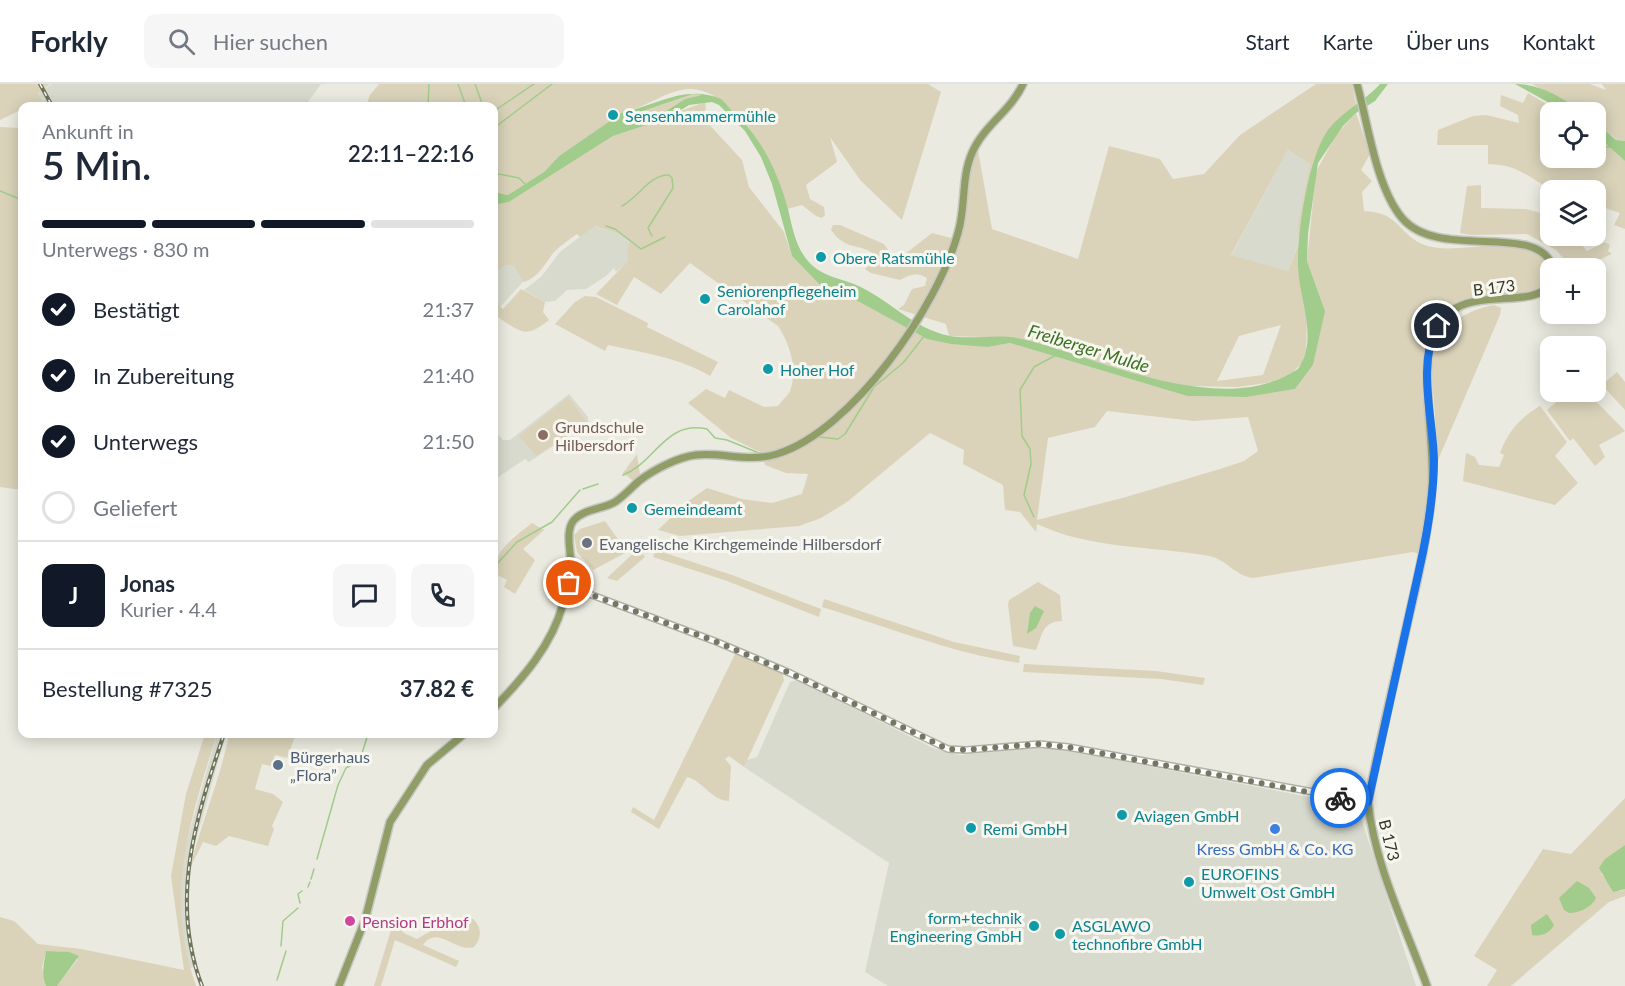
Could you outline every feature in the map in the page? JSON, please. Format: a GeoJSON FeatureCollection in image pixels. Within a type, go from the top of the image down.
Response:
{"type":"FeatureCollection","features":[{"type":"Feature","properties":{"kind":"main road"},"geometry":{"type":"LineString","coordinates":[[498,704],[527,672],[542,650],[559,616],[568,586],[572,553],[570,527],[579,516],[610,505],[645,476],[689,457],[696,455],[731,458],[769,456],[807,441],[842,413],[898,348],[931,297],[958,233],[971,155],[981,138],[1010,105],[1023,84]]}},
{"type":"Feature","properties":{"kind":"main road"},"geometry":{"type":"LineString","coordinates":[[1357,84],[1390,201],[1403,220],[1423,234],[1447,241],[1528,245],[1548,258]]}},
{"type":"Feature","properties":{"kind":"main road","name":"B 173"},"geometry":{"type":"LineString","coordinates":[[1427,986],[1384,872],[1370,821],[1368,802],[1430,516],[1434,459],[1427,353],[1430,339],[1437,326],[1448,314],[1464,305],[1485,298],[1530,297],[1540,294]]}},
{"type":"Feature","properties":{"kind":"main road"},"geometry":{"type":"LineString","coordinates":[[339,986],[365,921],[390,822],[427,765],[459,738]]}},
{"type":"Feature","properties":{"kind":"street"},"geometry":{"type":"LineString","coordinates":[[568,586],[717,642],[790,673],[948,749],[966,750],[1039,744],[1068,747],[1368,802]]}},
{"type":"Feature","properties":{"kind":"shaded area"},"geometry":{"type":"Polygon","coordinates":[[[0,84],[50,84],[38,93],[44,102],[18,102],[18,111],[0,120],[0,84]]]}},
{"type":"Feature","properties":{"kind":"shaded area"},"geometry":{"type":"Polygon","coordinates":[[[52,84],[321,84],[308,102],[44,102],[38,93],[52,84]]]}},
{"type":"Feature","properties":{"kind":"shaded area"},"geometry":{"type":"Polygon","coordinates":[[[379,84],[928,84],[941,92],[902,220],[861,181],[830,137],[837,162],[806,185],[810,199],[824,207],[825,215],[822,218],[816,216],[802,205],[787,209],[766,153],[750,130],[720,100],[694,89],[679,90],[623,112],[559,156],[544,172],[507,195],[498,193],[498,102],[367,102],[379,84]]]}},
{"type":"Feature","properties":{"kind":"shaded area"},"geometry":{"type":"Polygon","coordinates":[[[1316,84],[1352,84],[1356,105],[1326,133],[1311,173],[1298,267],[1307,315],[1306,351],[1302,363],[1290,375],[1267,383],[1238,387],[1188,386],[1145,377],[1018,338],[949,336],[946,324],[898,309],[904,305],[912,289],[925,286],[927,278],[914,274],[900,280],[871,273],[865,269],[875,255],[870,251],[843,242],[831,230],[833,225],[840,225],[884,244],[891,254],[900,258],[932,233],[958,240],[977,145],[992,229],[1078,259],[1109,146],[1160,159],[1173,179],[1204,174],[1240,135],[1316,84]],[[1288,150],[1231,255],[1288,271],[1299,243],[1298,225],[1310,164],[1288,150]],[[1281,325],[1239,336],[1217,381],[1263,375],[1281,325]]]}},
{"type":"Feature","properties":{"kind":"shaded area"},"geometry":{"type":"Polygon","coordinates":[[[1380,84],[1388,84],[1375,101],[1356,113],[1343,126],[1318,163],[1308,234],[1307,261],[1325,311],[1313,365],[1295,389],[1246,397],[1187,396],[1010,343],[988,347],[951,344],[927,339],[843,293],[819,284],[792,256],[772,184],[761,157],[745,131],[719,105],[712,102],[689,105],[670,117],[613,136],[509,202],[498,204],[498,193],[507,195],[544,172],[559,156],[623,112],[672,97],[692,94],[643,111],[633,118],[666,111],[685,99],[702,95],[694,94],[708,95],[721,99],[744,122],[768,156],[779,182],[799,247],[807,260],[822,272],[866,290],[924,327],[950,336],[1013,337],[1161,380],[1198,387],[1234,388],[1267,383],[1298,369],[1307,345],[1307,332],[1299,279],[1298,253],[1305,198],[1314,161],[1331,126],[1380,84]]]}},
{"type":"Feature","properties":{"kind":"shaded area"},"geometry":{"type":"Polygon","coordinates":[[[1515,84],[1543,89],[1567,102],[1548,102],[1515,84]]]}},
{"type":"Feature","properties":{"kind":"shaded area"},"geometry":{"type":"Polygon","coordinates":[[[1532,84],[1590,84],[1606,90],[1602,84],[1625,84],[1625,141],[1617,140],[1606,131],[1606,102],[1566,102],[1532,84]]]}},
{"type":"Feature","properties":{"kind":"shaded area"},"geometry":{"type":"Polygon","coordinates":[[[1528,93],[1543,102],[1540,102],[1540,168],[1606,168],[1606,144],[1625,161],[1625,229],[1614,225],[1620,213],[1606,208],[1606,180],[1540,180],[1540,183],[1508,167],[1488,164],[1488,145],[1437,145],[1438,130],[1473,116],[1486,115],[1519,123],[1518,115],[1500,106],[1501,95],[1523,103],[1528,93]]]}},
{"type":"Feature","properties":{"kind":"shaded area"},"geometry":{"type":"Polygon","coordinates":[[[693,94],[703,95],[685,99],[666,111],[633,118],[643,111],[693,94]]]}},
{"type":"Feature","properties":{"kind":"shaded area"},"geometry":{"type":"Polygon","coordinates":[[[705,102],[706,109],[702,114],[704,119],[742,160],[749,187],[784,232],[792,256],[819,284],[843,293],[927,339],[988,347],[1010,343],[1187,396],[1238,397],[1295,389],[1313,365],[1324,308],[1307,261],[1316,172],[1336,135],[1356,113],[1370,154],[1361,170],[1372,181],[1362,192],[1364,211],[1385,215],[1414,239],[1431,247],[1517,247],[1531,249],[1544,258],[1540,258],[1540,289],[1524,294],[1484,297],[1460,304],[1441,317],[1433,326],[1428,337],[1425,350],[1424,382],[1431,475],[1428,509],[1419,554],[1413,552],[1253,578],[1209,556],[1122,546],[1078,538],[1037,524],[1036,532],[1020,512],[1005,510],[1003,485],[963,464],[964,450],[930,433],[847,502],[821,518],[799,526],[680,536],[658,530],[687,502],[707,488],[742,499],[772,503],[802,494],[808,474],[786,473],[765,465],[762,453],[731,438],[688,403],[706,389],[725,398],[729,390],[764,407],[778,406],[790,391],[793,375],[792,357],[786,341],[778,326],[690,263],[661,294],[634,277],[617,305],[596,294],[628,261],[627,248],[630,241],[619,234],[595,226],[580,237],[577,234],[559,247],[537,274],[529,280],[523,282],[514,266],[507,265],[498,271],[498,204],[509,202],[613,136],[705,102]],[[1107,411],[1095,427],[1048,438],[1037,520],[1220,469],[1244,461],[1258,451],[1248,417],[1194,421],[1107,411]]]}},
{"type":"Feature","properties":{"kind":"shaded area"},"geometry":{"type":"Polygon","coordinates":[[[0,127],[18,128],[18,489],[0,487],[0,127]]]}},
{"type":"Feature","properties":{"kind":"shaded area"},"geometry":{"type":"Polygon","coordinates":[[[1606,131],[1616,140],[1625,141],[1625,161],[1606,144],[1606,131]]]}},
{"type":"Feature","properties":{"kind":"shaded area"},"geometry":{"type":"Polygon","coordinates":[[[1288,150],[1310,164],[1299,225],[1299,242],[1288,271],[1231,256],[1288,150]]]}},
{"type":"Feature","properties":{"kind":"shaded area"},"geometry":{"type":"Polygon","coordinates":[[[1481,185],[1481,208],[1526,209],[1540,213],[1540,241],[1527,234],[1471,235],[1460,233],[1467,186],[1481,185]]]}},
{"type":"Feature","properties":{"kind":"shaded area"},"geometry":{"type":"Polygon","coordinates":[[[594,226],[619,234],[630,241],[627,248],[629,261],[616,272],[614,268],[586,289],[567,290],[555,301],[545,302],[524,290],[541,277],[560,252],[594,226]]]}},
{"type":"Feature","properties":{"kind":"shaded area"},"geometry":{"type":"Polygon","coordinates":[[[1606,243],[1610,245],[1608,251],[1612,254],[1603,258],[1563,258],[1549,246],[1583,246],[1587,251],[1597,246],[1606,246],[1606,243]]]}},
{"type":"Feature","properties":{"kind":"shaded area"},"geometry":{"type":"Polygon","coordinates":[[[507,265],[514,266],[523,282],[500,307],[498,305],[498,271],[507,265]]]}},
{"type":"Feature","properties":{"kind":"shaded area"},"geometry":{"type":"Polygon","coordinates":[[[521,289],[545,302],[543,312],[549,320],[533,330],[522,331],[498,318],[498,304],[503,309],[521,289]]]}},
{"type":"Feature","properties":{"kind":"shaded area"},"geometry":{"type":"Polygon","coordinates":[[[585,296],[596,297],[648,323],[647,327],[718,362],[710,376],[686,364],[648,353],[608,345],[605,351],[555,324],[575,302],[585,296]]]}},
{"type":"Feature","properties":{"kind":"shaded area"},"geometry":{"type":"Polygon","coordinates":[[[1494,305],[1501,308],[1500,315],[1438,460],[1431,361],[1435,349],[1446,330],[1462,317],[1494,305]]]}},
{"type":"Feature","properties":{"kind":"shaded area"},"geometry":{"type":"Polygon","coordinates":[[[1617,372],[1625,382],[1625,410],[1606,389],[1606,382],[1617,372]]]}},
{"type":"Feature","properties":{"kind":"shaded area","name":"Grundschule Hilbersdorf"},"geometry":{"type":"Polygon","coordinates":[[[569,394],[588,417],[588,423],[529,462],[525,459],[498,477],[498,434],[503,440],[510,440],[569,394]]]}},
{"type":"Feature","properties":{"kind":"shaded area"},"geometry":{"type":"Polygon","coordinates":[[[568,397],[587,422],[536,456],[519,436],[568,397]]]}},
{"type":"Feature","properties":{"kind":"shaded area"},"geometry":{"type":"Polygon","coordinates":[[[1556,402],[1597,402],[1625,431],[1599,445],[1605,457],[1595,466],[1573,438],[1570,441],[1547,410],[1556,402]]]}},
{"type":"Feature","properties":{"kind":"shaded area"},"geometry":{"type":"Polygon","coordinates":[[[1540,406],[1567,442],[1555,456],[1578,483],[1555,505],[1463,481],[1466,453],[1475,457],[1479,465],[1499,467],[1504,455],[1500,453],[1511,432],[1526,415],[1540,406]]]}},
{"type":"Feature","properties":{"kind":"shaded area"},"geometry":{"type":"Polygon","coordinates":[[[637,454],[640,475],[633,481],[626,475],[623,476],[623,473],[637,454]]]}},
{"type":"Feature","properties":{"kind":"shaded area"},"geometry":{"type":"Polygon","coordinates":[[[605,521],[627,552],[593,570],[577,552],[574,535],[580,529],[605,521]]]}},
{"type":"Feature","properties":{"kind":"shaded area"},"geometry":{"type":"Polygon","coordinates":[[[532,523],[544,530],[523,549],[535,560],[515,594],[504,587],[507,580],[498,575],[498,556],[519,533],[532,523]]]}},
{"type":"Feature","properties":{"kind":"shaded area"},"geometry":{"type":"Polygon","coordinates":[[[643,544],[649,548],[647,554],[641,551],[645,557],[617,581],[607,578],[643,544]]]}},
{"type":"Feature","properties":{"kind":"shaded area"},"geometry":{"type":"Polygon","coordinates":[[[656,550],[732,575],[821,609],[819,617],[727,581],[653,557],[656,550]]]}},
{"type":"Feature","properties":{"kind":"shaded area"},"geometry":{"type":"Polygon","coordinates":[[[1038,582],[1060,595],[1062,621],[1047,626],[1036,650],[1013,646],[1009,600],[1038,582]]]}},
{"type":"Feature","properties":{"kind":"shaded area"},"geometry":{"type":"Polygon","coordinates":[[[824,599],[954,642],[1020,656],[1019,663],[944,646],[822,607],[824,599]]]}},
{"type":"Feature","properties":{"kind":"shaded area"},"geometry":{"type":"Polygon","coordinates":[[[1035,606],[1044,611],[1036,628],[1027,634],[1030,613],[1035,606]]]}},
{"type":"Feature","properties":{"kind":"shaded area"},"geometry":{"type":"Polygon","coordinates":[[[736,652],[782,673],[784,680],[744,767],[729,756],[725,759],[731,766],[729,801],[717,798],[698,782],[687,777],[659,829],[631,812],[633,807],[654,820],[736,652]]]}},
{"type":"Feature","properties":{"kind":"shaded area"},"geometry":{"type":"Polygon","coordinates":[[[1024,664],[1156,671],[1205,678],[1203,685],[1161,679],[1023,672],[1024,664]]]}},
{"type":"Feature","properties":{"kind":"shaded area"},"geometry":{"type":"Polygon","coordinates":[[[797,680],[933,748],[960,755],[1034,748],[1063,750],[1357,806],[1416,986],[888,986],[865,972],[889,863],[744,767],[747,760],[757,757],[790,682],[797,680]]]}},
{"type":"Feature","properties":{"kind":"shaded area"},"geometry":{"type":"Polygon","coordinates":[[[204,738],[216,738],[190,828],[181,889],[182,921],[187,953],[196,986],[57,986],[78,959],[67,953],[46,952],[42,967],[46,986],[0,986],[0,917],[14,921],[38,944],[81,949],[184,970],[171,876],[186,794],[204,738]]]}},
{"type":"Feature","properties":{"kind":"shaded area"},"geometry":{"type":"Polygon","coordinates":[[[216,738],[225,738],[188,868],[187,915],[197,966],[190,968],[181,933],[180,877],[185,848],[216,738]]]}},
{"type":"Feature","properties":{"kind":"shaded area"},"geometry":{"type":"Polygon","coordinates":[[[228,738],[294,738],[287,758],[275,755],[271,766],[262,764],[255,789],[273,794],[283,802],[272,826],[274,829],[268,846],[229,836],[216,846],[203,842],[190,868],[200,834],[228,738]]]}},
{"type":"Feature","properties":{"kind":"shaded area"},"geometry":{"type":"Polygon","coordinates":[[[1625,798],[1625,845],[1616,852],[1601,874],[1620,891],[1625,889],[1625,896],[1609,902],[1511,986],[1487,986],[1497,970],[1474,956],[1543,849],[1571,854],[1625,798]]]}},
{"type":"Feature","properties":{"kind":"shaded area"},"geometry":{"type":"Polygon","coordinates":[[[1625,845],[1625,889],[1613,892],[1599,868],[1605,859],[1625,845]]]}},
{"type":"Feature","properties":{"kind":"shaded area"},"geometry":{"type":"Polygon","coordinates":[[[1577,881],[1589,888],[1596,898],[1585,909],[1569,913],[1564,910],[1559,898],[1577,881]]]}},
{"type":"Feature","properties":{"kind":"shaded area"},"geometry":{"type":"Polygon","coordinates":[[[1547,914],[1554,925],[1552,928],[1542,935],[1532,935],[1531,925],[1547,914]]]}},
{"type":"Feature","properties":{"kind":"shaded area"},"geometry":{"type":"Polygon","coordinates":[[[463,916],[473,919],[479,929],[480,933],[474,947],[467,948],[435,937],[423,945],[459,961],[456,967],[395,940],[381,986],[374,986],[394,920],[404,933],[417,939],[448,921],[463,916]]]}},
{"type":"Feature","properties":{"kind":"shaded area"},"geometry":{"type":"Polygon","coordinates":[[[46,951],[69,952],[79,956],[57,986],[46,986],[44,981],[46,951]]]}},
{"type":"Feature","properties":{"kind":"waterway"},"geometry":{"type":"LineString","coordinates":[[428,102],[429,84]]}},
{"type":"Feature","properties":{"kind":"waterway"},"geometry":{"type":"LineString","coordinates":[[458,84],[465,102]]}},
{"type":"Feature","properties":{"kind":"waterway"},"geometry":{"type":"LineString","coordinates":[[475,84],[482,102]]}},
{"type":"Feature","properties":{"kind":"waterway"},"geometry":{"type":"LineString","coordinates":[[498,108],[534,84]]}},
{"type":"Feature","properties":{"kind":"waterway"},"geometry":{"type":"LineString","coordinates":[[498,125],[552,84]]}},
{"type":"Feature","properties":{"kind":"waterway"},"geometry":{"type":"LineString","coordinates":[[498,174],[519,178],[525,184]]}},
{"type":"Feature","properties":{"kind":"waterway"},"geometry":{"type":"LineString","coordinates":[[622,206],[656,178],[669,175],[672,178],[673,188],[648,228],[652,236]]}},
{"type":"Feature","properties":{"kind":"waterway"},"geometry":{"type":"LineString","coordinates":[[0,191],[18,198]]}},
{"type":"Feature","properties":{"kind":"waterway"},"geometry":{"type":"LineString","coordinates":[[606,226],[615,229],[641,249],[665,237]]}},
{"type":"Feature","properties":{"kind":"waterway"},"geometry":{"type":"LineString","coordinates":[[775,458],[819,437],[838,439],[845,434],[874,387],[903,363],[925,335]]}},
{"type":"Feature","properties":{"kind":"waterway","name":"Freiberger Mulde"},"geometry":{"type":"LineString","coordinates":[[1034,517],[1024,495],[1031,464],[1030,449],[1022,436],[1020,390],[1034,367],[1056,355]]}},
{"type":"Feature","properties":{"kind":"waterway"},"geometry":{"type":"LineString","coordinates":[[623,475],[644,461],[670,436],[693,428],[707,429],[715,438],[727,440],[759,453]]}},
{"type":"Feature","properties":{"kind":"waterway"},"geometry":{"type":"LineString","coordinates":[[583,489],[598,484]]}},
{"type":"Feature","properties":{"kind":"waterway"},"geometry":{"type":"LineString","coordinates":[[498,563],[517,542],[552,522],[580,490]]}},
{"type":"Feature","properties":{"kind":"waterway"},"geometry":{"type":"LineString","coordinates":[[317,859],[338,785],[346,768],[360,760],[367,738]]}},
{"type":"Feature","properties":{"kind":"waterway"},"geometry":{"type":"LineString","coordinates":[[311,879],[314,869]]}},
{"type":"Feature","properties":{"kind":"waterway"},"geometry":{"type":"LineString","coordinates":[[308,887],[310,882]]}},
{"type":"Feature","properties":{"kind":"waterway"},"geometry":{"type":"LineString","coordinates":[[300,903],[298,894],[302,891]]}},
{"type":"Feature","properties":{"kind":"waterway"},"geometry":{"type":"LineString","coordinates":[[281,946],[283,921],[298,908]]}},
{"type":"Feature","properties":{"kind":"waterway"},"geometry":{"type":"LineString","coordinates":[[277,980],[286,951]]}},
{"type":"Feature","properties":{"kind":"railway"},"geometry":{"type":"LineString","coordinates":[[40,84],[50,102]]}},
{"type":"Feature","properties":{"kind":"railway"},"geometry":{"type":"LineString","coordinates":[[202,986],[192,954],[187,890],[196,828],[223,738]]}},
{"type":"Feature","properties":{"kind":"way so far"},"geometry":{"type":"LineString","coordinates":[[569,583],[568,586],[645,617],[717,642],[790,673],[948,749],[966,750],[1039,744],[1068,747],[1340,798]]}},
{"type":"Feature","properties":{"kind":"place","name":"Sensenhammermühle"},"geometry":{"type":"Point","coordinates":[613,115]}},
{"type":"Feature","properties":{"kind":"place","name":"Obere Ratsmühle"},"geometry":{"type":"Point","coordinates":[821,257]}},
{"type":"Feature","properties":{"kind":"place","name":"Seniorenpflegeheim Carolahof"},"geometry":{"type":"Point","coordinates":[705,299]}},
{"type":"Feature","properties":{"kind":"place","name":"Hoher Hof"},"geometry":{"type":"Point","coordinates":[768,369]}},
{"type":"Feature","properties":{"kind":"place","name":"Grundschule Hilbersdorf"},"geometry":{"type":"Point","coordinates":[543,435]}},
{"type":"Feature","properties":{"kind":"place","name":"Gemeindeamt"},"geometry":{"type":"Point","coordinates":[632,508]}},
{"type":"Feature","properties":{"kind":"place","name":"Evangelische Kirchgemeinde Hilbersdorf"},"geometry":{"type":"Point","coordinates":[587,543]}},
{"type":"Feature","properties":{"kind":"place","name":"Bürgerhaus „Flora”"},"geometry":{"type":"Point","coordinates":[278,765]}},
{"type":"Feature","properties":{"kind":"place","name":"Aviagen GmbH"},"geometry":{"type":"Point","coordinates":[1122,815]}},
{"type":"Feature","properties":{"kind":"place","name":"Remi GmbH"},"geometry":{"type":"Point","coordinates":[971,828]}},
{"type":"Feature","properties":{"kind":"place","name":"Kress GmbH & Co. KG"},"geometry":{"type":"Point","coordinates":[1275,829]}},
{"type":"Feature","properties":{"kind":"place","name":"EUROFINS Umwelt Ost GmbH"},"geometry":{"type":"Point","coordinates":[1189,882]}},
{"type":"Feature","properties":{"kind":"place","name":"Pension Erbhof"},"geometry":{"type":"Point","coordinates":[350,921]}},
{"type":"Feature","properties":{"kind":"place","name":"form+technik Engineering GmbH"},"geometry":{"type":"Point","coordinates":[1034,926]}},
{"type":"Feature","properties":{"kind":"place","name":"ASGLAWO technofibre GmbH"},"geometry":{"type":"Point","coordinates":[1060,934]}},
{"type":"Feature","properties":{"kind":"route"},"geometry":{"type":"LineString","coordinates":[[1340,798],[1368,802],[1423,552],[1430,516],[1434,459],[1427,353],[1430,339],[1437,326]]}}]}
